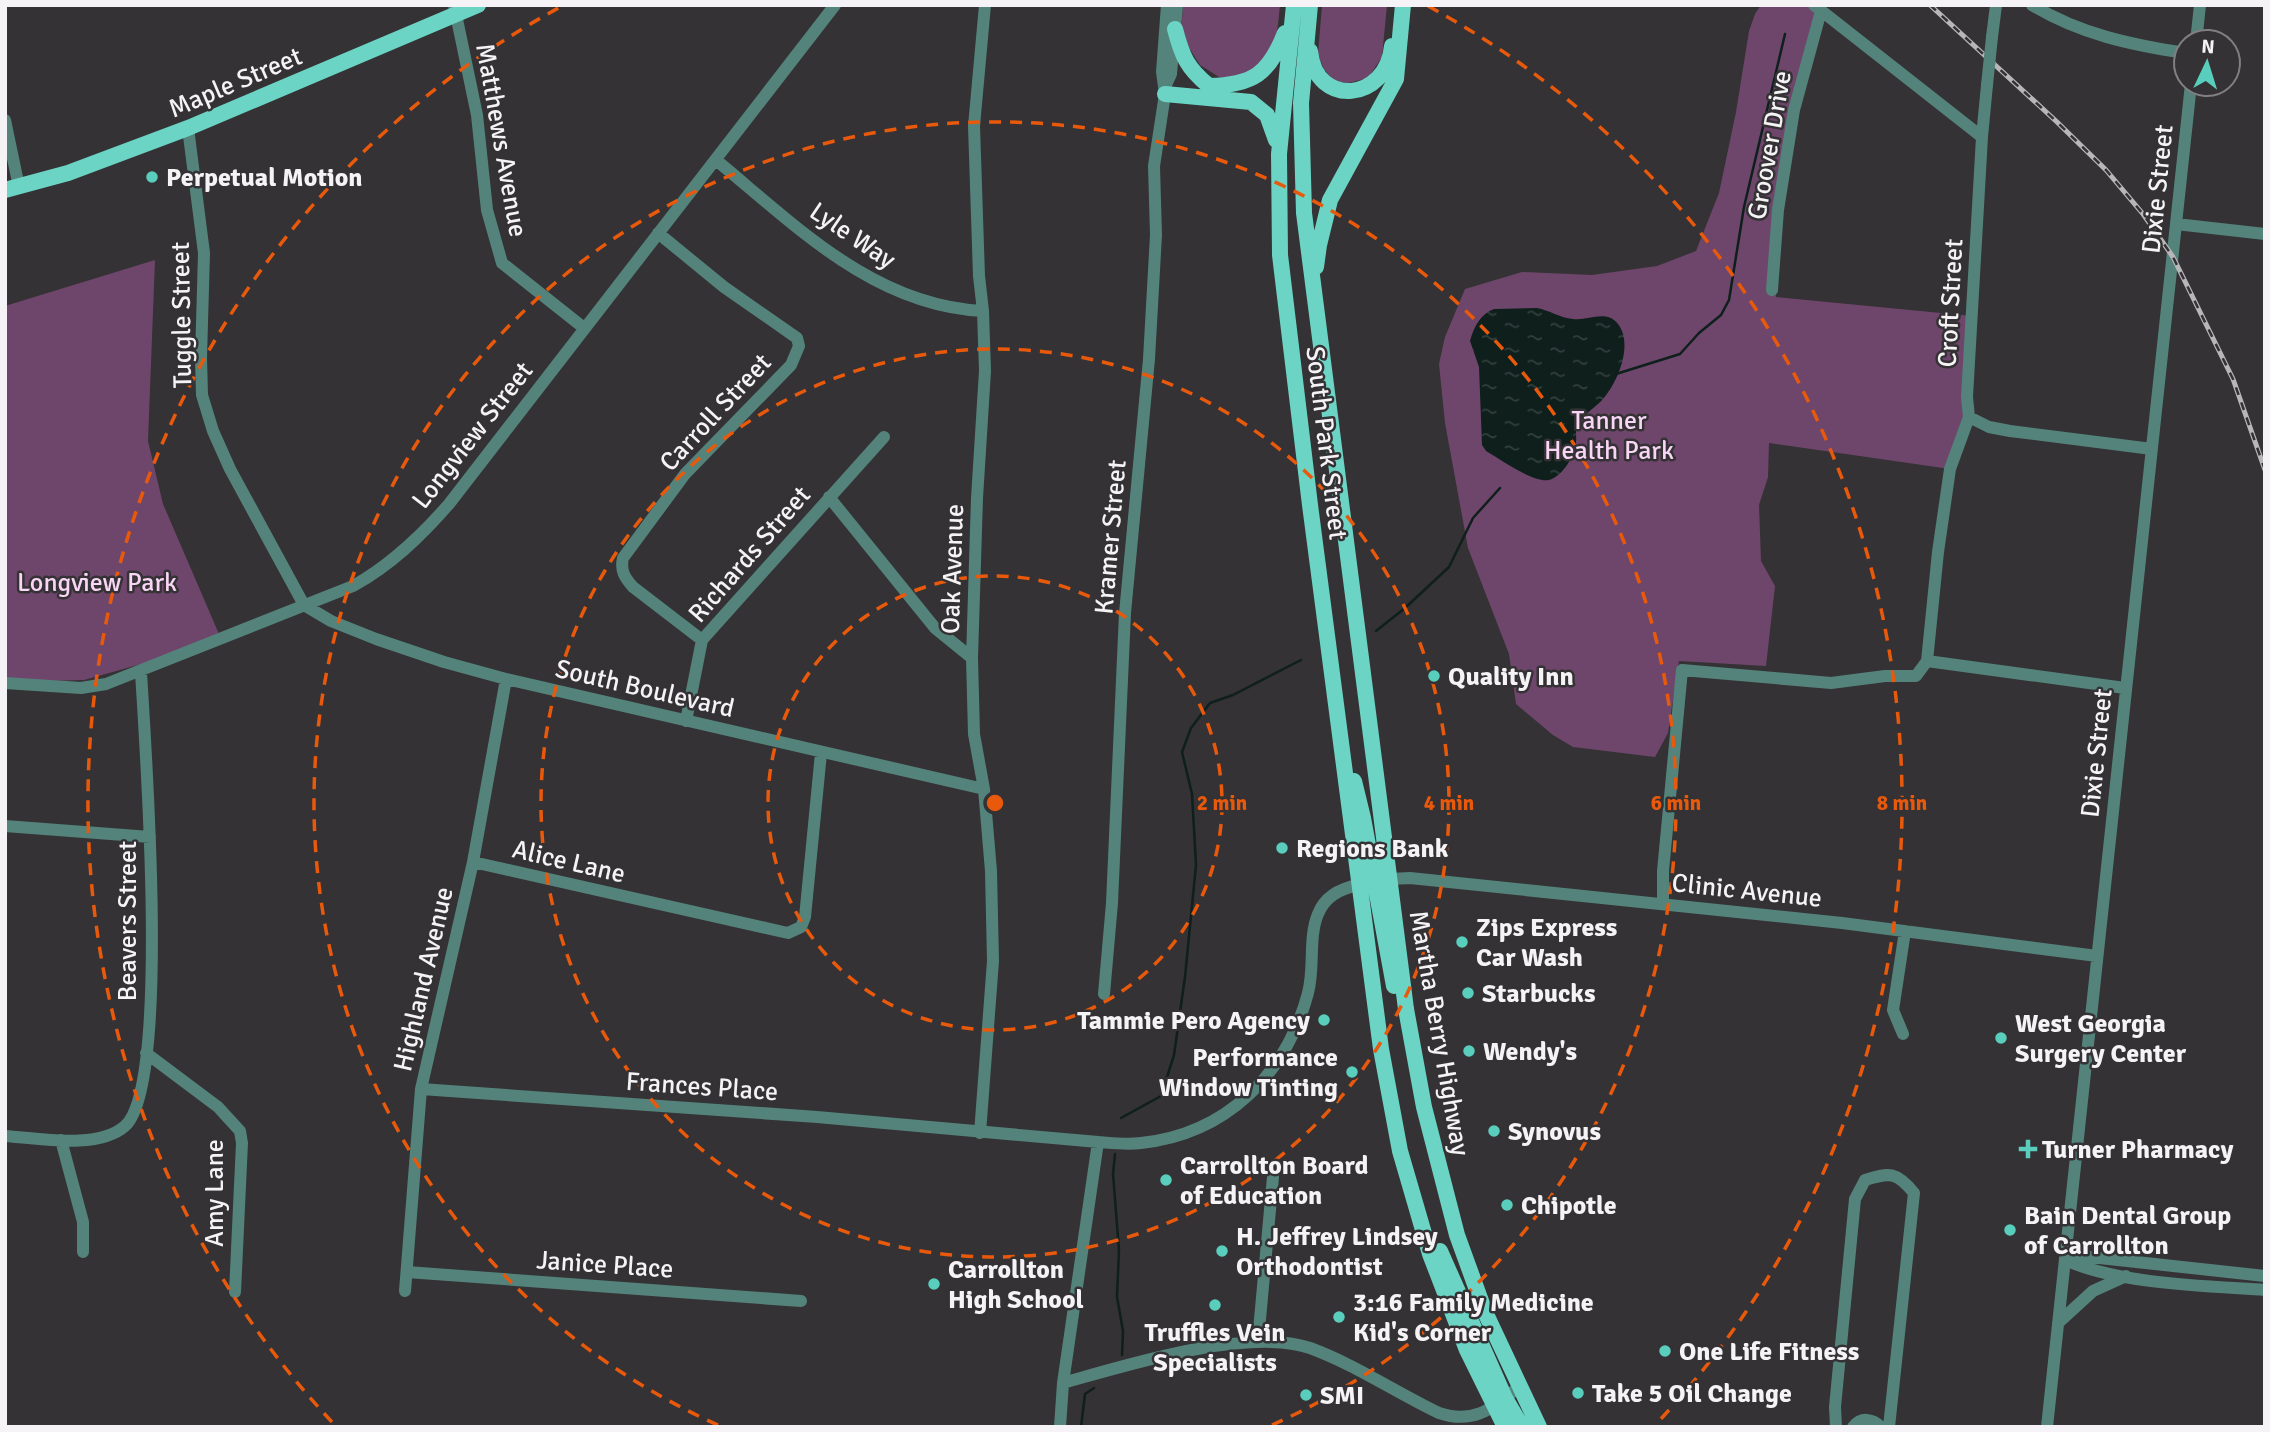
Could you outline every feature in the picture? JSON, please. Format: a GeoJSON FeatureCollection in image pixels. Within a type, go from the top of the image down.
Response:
{"type":"FeatureCollection","features":[{"type":"Feature","properties":{"kind":"main road","name":"Maple Street"},"geometry":{"type":"LineString","coordinates":[[12,189],[99,163],[188,128],[454,10],[478,5]]}},
{"type":"Feature","properties":{"kind":"main road","name":"South Park Street"},"geometry":{"type":"LineString","coordinates":[[1310,5],[1301,103],[1304,213],[1343,520],[1374,882]]}},
{"type":"Feature","properties":{"kind":"main road"},"geometry":{"type":"LineString","coordinates":[[1308,24],[1312,64],[1316,73],[1329,86],[1344,91],[1359,90],[1379,78],[1388,65],[1394,5]]}},
{"type":"Feature","properties":{"kind":"main road"},"geometry":{"type":"LineString","coordinates":[[1313,297],[1319,245],[1330,200],[1396,79],[1404,5]]}},
{"type":"Feature","properties":{"kind":"main road"},"geometry":{"type":"LineString","coordinates":[[1165,89],[1238,84],[1262,72],[1276,56],[1293,8]]}},
{"type":"Feature","properties":{"kind":"main road","name":"South Park Street"},"geometry":{"type":"LineString","coordinates":[[1293,8],[1279,154],[1280,255],[1342,757],[1374,882]]}},
{"type":"Feature","properties":{"kind":"main road"},"geometry":{"type":"LineString","coordinates":[[1175,29],[1186,63],[1194,74],[1209,86]]}},
{"type":"Feature","properties":{"kind":"main road"},"geometry":{"type":"LineString","coordinates":[[1165,89],[1251,102],[1271,121],[1279,154]]}},
{"type":"Feature","properties":{"kind":"main road"},"geometry":{"type":"LineString","coordinates":[[1312,526],[1343,520]]}},
{"type":"Feature","properties":{"kind":"main road","name":"Martha Berry Highway"},"geometry":{"type":"LineString","coordinates":[[1374,882],[1406,1009],[1432,1146],[1457,1235],[1486,1312],[1539,1427]]}},
{"type":"Feature","properties":{"kind":"main road","name":"Martha Berry Highway"},"geometry":{"type":"LineString","coordinates":[[1374,882],[1391,1107],[1400,1151],[1422,1227],[1451,1310],[1500,1402],[1505,1427]]}},
{"type":"Feature","properties":{"kind":"main road"},"geometry":{"type":"LineString","coordinates":[[1500,1402],[1522,1427]]}},
{"type":"Feature","properties":{"kind":"street","name":"Longview Street"},"geometry":{"type":"LineString","coordinates":[[5,683],[81,688],[106,684],[353,586],[376,573],[427,530],[449,504],[835,5]]}},
{"type":"Feature","properties":{"kind":"street","name":"Oak Avenue"},"geometry":{"type":"LineString","coordinates":[[980,1133],[993,961],[991,871],[984,789],[974,734],[972,658],[977,498],[985,371],[974,126],[985,5]]}},
{"type":"Feature","properties":{"kind":"street","name":"Kramer Street"},"geometry":{"type":"LineString","coordinates":[[1165,89],[1162,72],[1167,5]]}},
{"type":"Feature","properties":{"kind":"street","name":"Kramer Street"},"geometry":{"type":"LineString","coordinates":[[1104,994],[1112,903],[1125,613],[1149,359],[1156,235],[1154,166],[1165,89],[1171,74],[1177,5]]}},
{"type":"Feature","properties":{"kind":"street","name":"Croft Street"},"geometry":{"type":"LineString","coordinates":[[1969,417],[1967,397],[1982,137],[1996,5]]}},
{"type":"Feature","properties":{"kind":"street"},"geometry":{"type":"LineString","coordinates":[[2032,5],[2071,26],[2104,37],[2172,51]]}},
{"type":"Feature","properties":{"kind":"street"},"geometry":{"type":"LineString","coordinates":[[2198,28],[2200,5]]}},
{"type":"Feature","properties":{"kind":"street"},"geometry":{"type":"LineString","coordinates":[[1817,8],[1982,137]]}},
{"type":"Feature","properties":{"kind":"street","name":"Groover Drive"},"geometry":{"type":"LineString","coordinates":[[1772,290],[1778,210],[1794,110],[1817,8]]}},
{"type":"Feature","properties":{"kind":"street","name":"Matthews Avenue"},"geometry":{"type":"LineString","coordinates":[[454,10],[477,115],[487,210],[502,262],[584,328]]}},
{"type":"Feature","properties":{"kind":"street","name":"Dixie Street"},"geometry":{"type":"LineString","coordinates":[[2047,1427],[2190,98]]}},
{"type":"Feature","properties":{"kind":"street"},"geometry":{"type":"LineString","coordinates":[[5,120],[12,189]]}},
{"type":"Feature","properties":{"kind":"street","name":"Tuggle Street"},"geometry":{"type":"LineString","coordinates":[[188,128],[204,253],[202,395],[213,431],[230,469],[304,606]]}},
{"type":"Feature","properties":{"kind":"street","name":"Lyle Way"},"geometry":{"type":"LineString","coordinates":[[716,160],[825,250],[868,278],[934,304],[983,311]]}},
{"type":"Feature","properties":{"kind":"street"},"geometry":{"type":"LineString","coordinates":[[2176,224],[2265,234]]}},
{"type":"Feature","properties":{"kind":"street","name":"Carroll Street"},"geometry":{"type":"LineString","coordinates":[[658,233],[724,287],[797,338],[799,346],[791,365],[685,474],[623,558],[621,567],[633,587],[702,640]]}},
{"type":"Feature","properties":{"kind":"street"},"geometry":{"type":"LineString","coordinates":[[1663,903],[1663,871],[1682,670],[1838,683],[1885,676],[1916,676],[1927,661],[1950,469],[1969,417],[2010,431],[2152,449]]}},
{"type":"Feature","properties":{"kind":"street","name":"Richards Street"},"geometry":{"type":"LineString","coordinates":[[686,721],[702,640],[884,437]]}},
{"type":"Feature","properties":{"kind":"street"},"geometry":{"type":"LineString","coordinates":[[829,497],[935,628],[972,658]]}},
{"type":"Feature","properties":{"kind":"street","name":"South Boulevard"},"geometry":{"type":"LineString","coordinates":[[304,606],[331,621],[444,663],[984,789]]}},
{"type":"Feature","properties":{"kind":"street"},"geometry":{"type":"LineString","coordinates":[[1927,661],[2125,688]]}},
{"type":"Feature","properties":{"kind":"street","name":"Beavers Street"},"geometry":{"type":"LineString","coordinates":[[5,1136],[89,1140],[124,1127],[135,1113],[146,1053],[152,961],[150,837],[141,672]]}},
{"type":"Feature","properties":{"kind":"street","name":"Highland Avenue"},"geometry":{"type":"LineString","coordinates":[[405,1291],[421,1089],[473,862],[506,679]]}},
{"type":"Feature","properties":{"kind":"street","name":"Alice Lane"},"geometry":{"type":"LineString","coordinates":[[473,862],[788,933],[801,927],[805,917],[821,752]]}},
{"type":"Feature","properties":{"kind":"street"},"geometry":{"type":"LineString","coordinates":[[5,826],[150,837]]}},
{"type":"Feature","properties":{"kind":"street","name":"Clinic Avenue"},"geometry":{"type":"LineString","coordinates":[[1374,882],[1410,878],[1663,903],[2097,956]]}},
{"type":"Feature","properties":{"kind":"street","name":"Frances Place"},"geometry":{"type":"LineString","coordinates":[[421,1089],[817,1117],[1098,1142],[1138,1144],[1165,1140],[1215,1121],[1238,1105],[1258,1086],[1281,1055],[1308,996],[1313,974],[1314,929],[1318,913],[1325,901],[1336,892],[1374,882]]}},
{"type":"Feature","properties":{"kind":"street"},"geometry":{"type":"LineString","coordinates":[[1903,1034],[1893,1016],[1893,1010],[1905,931]]}},
{"type":"Feature","properties":{"kind":"street","name":"Amy Lane"},"geometry":{"type":"LineString","coordinates":[[146,1053],[218,1107],[240,1131],[242,1143],[235,1292]]}},
{"type":"Feature","properties":{"kind":"street"},"geometry":{"type":"LineString","coordinates":[[61,1140],[83,1222],[83,1252]]}},
{"type":"Feature","properties":{"kind":"street"},"geometry":{"type":"LineString","coordinates":[[1060,1427],[1063,1383],[1098,1142]]}},
{"type":"Feature","properties":{"kind":"street"},"geometry":{"type":"LineString","coordinates":[[1836,1427],[1836,1394],[1855,1199],[1865,1180],[1886,1173],[1903,1179],[1914,1193],[1889,1427]]}},
{"type":"Feature","properties":{"kind":"street"},"geometry":{"type":"LineString","coordinates":[[1258,1341],[1273,1177]]}},
{"type":"Feature","properties":{"kind":"street"},"geometry":{"type":"LineString","coordinates":[[2066,1260],[2081,1256],[2265,1276]]}},
{"type":"Feature","properties":{"kind":"street"},"geometry":{"type":"LineString","coordinates":[[2066,1260],[2080,1267],[2126,1276],[2265,1290]]}},
{"type":"Feature","properties":{"kind":"street","name":"Janice Place"},"geometry":{"type":"LineString","coordinates":[[407,1272],[800,1301]]}},
{"type":"Feature","properties":{"kind":"street"},"geometry":{"type":"LineString","coordinates":[[2058,1323],[2093,1291],[2126,1276]]}},
{"type":"Feature","properties":{"kind":"street"},"geometry":{"type":"LineString","coordinates":[[1063,1383],[1151,1360],[1258,1341],[1285,1343],[1325,1354],[1448,1416],[1469,1419],[1500,1402],[1520,1386]]}},
{"type":"Feature","properties":{"kind":"street"},"geometry":{"type":"LineString","coordinates":[[1853,1427],[1866,1419],[1881,1427]]}},
{"type":"Feature","properties":{"kind":"green space"},"geometry":{"type":"Polygon","coordinates":[[[1183,5],[1280,5],[1272,50],[1259,64],[1236,80],[1219,77],[1200,65],[1181,35],[1183,5]]]}},
{"type":"Feature","properties":{"kind":"green space"},"geometry":{"type":"Polygon","coordinates":[[[1322,5],[1387,5],[1382,57],[1368,78],[1348,83],[1334,81],[1324,69],[1318,55],[1322,5]]]}},
{"type":"Feature","properties":{"kind":"green space","name":"Tanner Health Park"},"geometry":{"type":"Polygon","coordinates":[[[1761,5],[1812,5],[1821,11],[1794,110],[1774,250],[1776,297],[1972,316],[1969,417],[1950,469],[1769,443],[1768,477],[1759,505],[1761,561],[1775,586],[1766,666],[1679,661],[1668,733],[1655,757],[1573,747],[1553,735],[1516,704],[1509,654],[1468,548],[1445,423],[1439,364],[1445,337],[1465,289],[1522,272],[1592,275],[1657,266],[1696,251],[1719,193],[1749,31],[1761,5]]]}},
{"type":"Feature","properties":{"kind":"green space","name":"Longview Park"},"geometry":{"type":"Polygon","coordinates":[[[155,260],[148,441],[163,504],[219,634],[152,661],[84,680],[5,678],[5,306],[155,260]]]}},
{"type":"Feature","properties":{"kind":"water"},"geometry":{"type":"Polygon","coordinates":[[[1537,308],[1573,319],[1608,317],[1618,324],[1624,342],[1622,363],[1614,383],[1603,399],[1577,424],[1575,448],[1570,459],[1559,475],[1549,480],[1534,478],[1517,470],[1486,451],[1482,445],[1479,367],[1470,341],[1478,322],[1489,311],[1537,308]]]}},
{"type":"Feature","properties":{"kind":"waterway"},"geometry":{"type":"LineString","coordinates":[[1616,374],[1680,354],[1699,333],[1721,315],[1729,300],[1744,207],[1785,34]]}},
{"type":"Feature","properties":{"kind":"waterway"},"geometry":{"type":"LineString","coordinates":[[1376,631],[1449,567],[1473,518],[1500,488]]}},
{"type":"Feature","properties":{"kind":"waterway"},"geometry":{"type":"LineString","coordinates":[[1121,1118],[1161,1096],[1174,1055],[1196,865],[1192,794],[1182,752],[1191,728],[1210,703],[1233,695],[1301,660]]}},
{"type":"Feature","properties":{"kind":"waterway"},"geometry":{"type":"LineString","coordinates":[[1115,1154],[1113,1174],[1119,1250],[1117,1297],[1123,1331],[1122,1355]]}},
{"type":"Feature","properties":{"kind":"waterway"},"geometry":{"type":"LineString","coordinates":[[1081,1427],[1085,1394],[1094,1388]]}},
{"type":"Feature","properties":{"kind":"railway"},"geometry":{"type":"LineString","coordinates":[[1930,5],[2106,170],[2143,214],[2173,257],[2233,379],[2265,470]]}},
{"type":"Feature","properties":{"kind":"place","name":"Perpetual Motion"},"geometry":{"type":"Point","coordinates":[152,177]}},
{"type":"Feature","properties":{"kind":"place","name":"Quality Inn"},"geometry":{"type":"Point","coordinates":[1434,676]}},
{"type":"Feature","properties":{"kind":"place","name":"Regions Bank"},"geometry":{"type":"Point","coordinates":[1282,848]}},
{"type":"Feature","properties":{"kind":"place","name":"Zips Express Car Wash"},"geometry":{"type":"Point","coordinates":[1462,942]}},
{"type":"Feature","properties":{"kind":"place","name":"Starbucks"},"geometry":{"type":"Point","coordinates":[1468,993]}},
{"type":"Feature","properties":{"kind":"place","name":"Tammie Pero Agency"},"geometry":{"type":"Point","coordinates":[1324,1020]}},
{"type":"Feature","properties":{"kind":"place","name":"West Georgia Surgery Center"},"geometry":{"type":"Point","coordinates":[2001,1038]}},
{"type":"Feature","properties":{"kind":"place","name":"Wendy's"},"geometry":{"type":"Point","coordinates":[1469,1051]}},
{"type":"Feature","properties":{"kind":"place","name":"Performance Window Tinting"},"geometry":{"type":"Point","coordinates":[1352,1072]}},
{"type":"Feature","properties":{"kind":"place","name":"Synovus"},"geometry":{"type":"Point","coordinates":[1494,1131]}},
{"type":"Feature","properties":{"kind":"place","name":"Turner Pharmacy"},"geometry":{"type":"Point","coordinates":[2028,1149]}},
{"type":"Feature","properties":{"kind":"place","name":"Carrollton Board of Education"},"geometry":{"type":"Point","coordinates":[1166,1180]}},
{"type":"Feature","properties":{"kind":"place","name":"Chipotle"},"geometry":{"type":"Point","coordinates":[1507,1205]}},
{"type":"Feature","properties":{"kind":"place","name":"Bain Dental Group of Carrollton"},"geometry":{"type":"Point","coordinates":[2010,1230]}},
{"type":"Feature","properties":{"kind":"place","name":"H. Jeffrey Lindsey Orthodontist"},"geometry":{"type":"Point","coordinates":[1222,1251]}},
{"type":"Feature","properties":{"kind":"place","name":"Carrollton High School"},"geometry":{"type":"Point","coordinates":[934,1284]}},
{"type":"Feature","properties":{"kind":"place","name":"Truffles Vein Specialists"},"geometry":{"type":"Point","coordinates":[1215,1305]}},
{"type":"Feature","properties":{"kind":"place","name":"3:16 Family Medicine Kid's Corner"},"geometry":{"type":"Point","coordinates":[1339,1317]}},
{"type":"Feature","properties":{"kind":"place","name":"One Life Fitness"},"geometry":{"type":"Point","coordinates":[1665,1351]}},
{"type":"Feature","properties":{"kind":"place","name":"Take 5 Oil Change"},"geometry":{"type":"Point","coordinates":[1578,1393]}},
{"type":"Feature","properties":{"kind":"place","name":"SMI"},"geometry":{"type":"Point","coordinates":[1306,1395]}}]}
